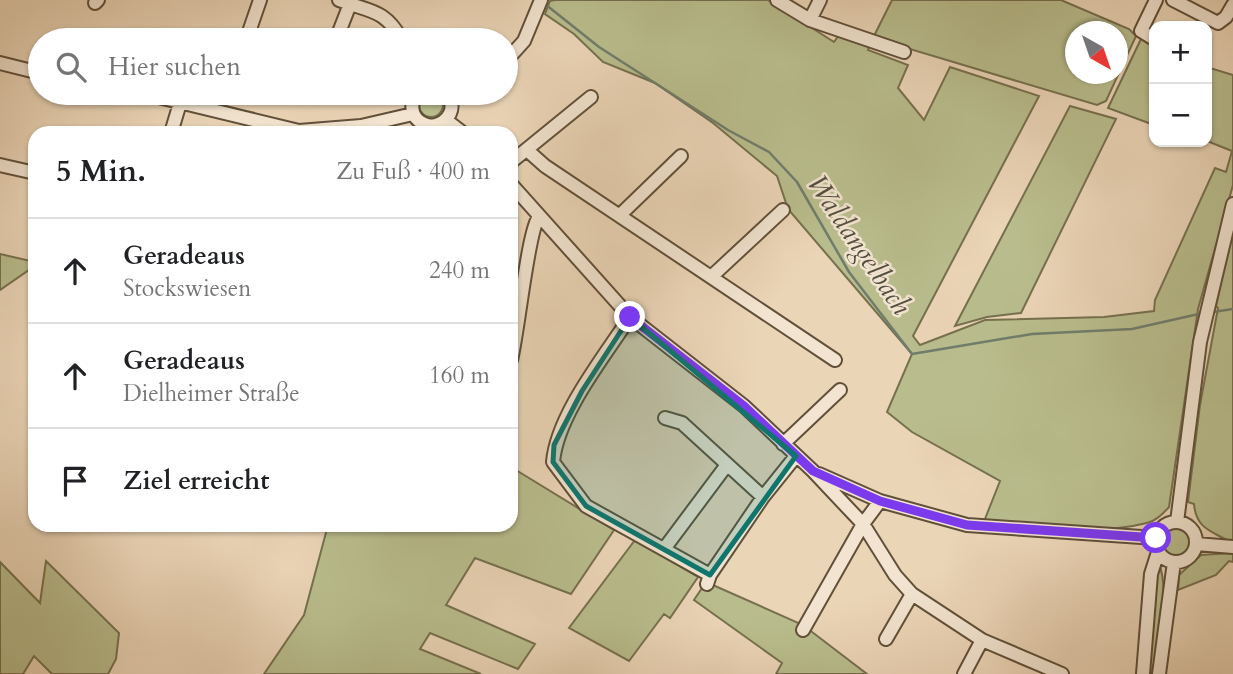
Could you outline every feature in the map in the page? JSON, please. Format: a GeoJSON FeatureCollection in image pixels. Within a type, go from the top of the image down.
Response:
{"type":"FeatureCollection","features":[{"type":"Feature","properties":{"kind":"street"},"geometry":{"type":"LineString","coordinates":[[250,28],[260,0]]}},
{"type":"Feature","properties":{"kind":"street"},"geometry":{"type":"LineString","coordinates":[[777,0],[810,20],[904,52]]}},
{"type":"Feature","properties":{"kind":"street"},"geometry":{"type":"LineString","coordinates":[[810,20],[820,0]]}},
{"type":"Feature","properties":{"kind":"street"},"geometry":{"type":"LineString","coordinates":[[1149,36],[1141,31],[1156,0]]}},
{"type":"Feature","properties":{"kind":"street"},"geometry":{"type":"LineString","coordinates":[[1173,0],[1218,23],[1226,17],[1233,5]]}},
{"type":"Feature","properties":{"kind":"street"},"geometry":{"type":"LineString","coordinates":[[339,28],[344,2],[371,8],[385,18],[393,28]]}},
{"type":"Feature","properties":{"kind":"street"},"geometry":{"type":"LineString","coordinates":[[518,48],[524,41],[539,5]]}},
{"type":"Feature","properties":{"kind":"street"},"geometry":{"type":"LineString","coordinates":[[1,68],[28,71]]}},
{"type":"Feature","properties":{"kind":"street"},"geometry":{"type":"LineString","coordinates":[[518,157],[591,97]]}},
{"type":"Feature","properties":{"kind":"street"},"geometry":{"type":"LineString","coordinates":[[173,126],[179,105]]}},
{"type":"Feature","properties":{"kind":"street"},"geometry":{"type":"LineString","coordinates":[[188,105],[277,126]]}},
{"type":"Feature","properties":{"kind":"street"},"geometry":{"type":"LineString","coordinates":[[411,105],[418,121],[432,126],[446,120],[452,105]]}},
{"type":"Feature","properties":{"kind":"street"},"geometry":{"type":"LineString","coordinates":[[361,126],[413,114]]}},
{"type":"Feature","properties":{"kind":"street"},"geometry":{"type":"LineString","coordinates":[[446,120],[454,126]]}},
{"type":"Feature","properties":{"kind":"street"},"geometry":{"type":"LineString","coordinates":[[527,150],[545,166],[835,360]]}},
{"type":"Feature","properties":{"kind":"street"},"geometry":{"type":"LineString","coordinates":[[620,215],[681,156]]}},
{"type":"Feature","properties":{"kind":"street"},"geometry":{"type":"LineString","coordinates":[[0,165],[28,171]]}},
{"type":"Feature","properties":{"kind":"street"},"geometry":{"type":"LineString","coordinates":[[518,192],[630,317],[744,406],[813,471],[863,524],[895,575],[912,594],[982,640],[1062,674]]}},
{"type":"Feature","properties":{"kind":"street"},"geometry":{"type":"LineString","coordinates":[[1177,522],[1200,342],[1233,204]]}},
{"type":"Feature","properties":{"kind":"street"},"geometry":{"type":"LineString","coordinates":[[711,277],[783,210]]}},
{"type":"Feature","properties":{"kind":"street"},"geometry":{"type":"LineString","coordinates":[[518,324],[531,230],[539,217]]}},
{"type":"Feature","properties":{"kind":"street"},"geometry":{"type":"LineString","coordinates":[[630,317],[583,391],[554,445],[553,462],[586,506],[664,549],[709,580],[763,497],[796,456]]}},
{"type":"Feature","properties":{"kind":"street"},"geometry":{"type":"LineString","coordinates":[[783,444],[840,390]]}},
{"type":"Feature","properties":{"kind":"street"},"geometry":{"type":"LineString","coordinates":[[665,418],[682,423],[763,497]]}},
{"type":"Feature","properties":{"kind":"street"},"geometry":{"type":"LineString","coordinates":[[664,549],[726,466]]}},
{"type":"Feature","properties":{"kind":"street"},"geometry":{"type":"LineString","coordinates":[[813,471],[880,501],[967,525],[1156,538]]}},
{"type":"Feature","properties":{"kind":"street"},"geometry":{"type":"LineString","coordinates":[[803,630],[863,524],[880,501]]}},
{"type":"Feature","properties":{"kind":"street"},"geometry":{"type":"LineString","coordinates":[[1143,674],[1156,538],[1166,524],[1177,522],[1190,527],[1196,544],[1189,558],[1174,562],[1156,557]]}},
{"type":"Feature","properties":{"kind":"street"},"geometry":{"type":"LineString","coordinates":[[1196,544],[1233,547]]}},
{"type":"Feature","properties":{"kind":"street"},"geometry":{"type":"LineString","coordinates":[[1159,674],[1174,562]]}},
{"type":"Feature","properties":{"kind":"street"},"geometry":{"type":"LineString","coordinates":[[886,639],[912,594]]}},
{"type":"Feature","properties":{"kind":"street"},"geometry":{"type":"LineString","coordinates":[[964,674],[982,640]]}},
{"type":"Feature","properties":{"kind":"highlighted area"},"geometry":{"type":"Polygon","coordinates":[[[630,317],[796,456],[710,575],[586,506],[553,462],[554,445],[582,391],[630,317]]]}},
{"type":"Feature","properties":{"kind":"green space"},"geometry":{"type":"Polygon","coordinates":[[[768,0],[834,42],[839,35],[870,44],[868,50],[908,65],[898,88],[924,120],[950,67],[1039,96],[913,336],[920,345],[985,320],[1104,317],[1154,311],[1155,300],[1215,168],[1226,172],[1232,151],[1212,143],[1212,69],[1233,75],[1233,185],[1198,309],[1169,507],[1150,522],[1107,529],[983,524],[1000,481],[912,432],[887,412],[912,354],[788,209],[777,176],[713,123],[655,83],[603,62],[574,34],[545,14],[550,1],[768,0]]]}},
{"type":"Feature","properties":{"kind":"green space"},"geometry":{"type":"Polygon","coordinates":[[[892,0],[1061,0],[1110,21],[1065,21],[1065,84],[1114,84],[1106,101],[1097,105],[873,38],[892,0]]]}},
{"type":"Feature","properties":{"kind":"green space"},"geometry":{"type":"Polygon","coordinates":[[[1128,29],[1136,36],[1128,53],[1128,29]]]}},
{"type":"Feature","properties":{"kind":"green space"},"geometry":{"type":"Polygon","coordinates":[[[1141,39],[1149,43],[1149,123],[1108,108],[1119,84],[1128,84],[1128,66],[1141,39]]]}},
{"type":"Feature","properties":{"kind":"green space"},"geometry":{"type":"Polygon","coordinates":[[[419,105],[443,105],[440,114],[436,116],[426,116],[419,105]]]}},
{"type":"Feature","properties":{"kind":"green space"},"geometry":{"type":"Polygon","coordinates":[[[1070,106],[1116,119],[1021,313],[987,317],[955,326],[1070,106]]]}},
{"type":"Feature","properties":{"kind":"green space"},"geometry":{"type":"Polygon","coordinates":[[[1233,228],[1233,562],[1229,561],[1216,575],[1178,590],[1179,575],[1201,555],[1231,553],[1230,542],[1202,524],[1194,504],[1188,502],[1200,405],[1218,308],[1216,306],[1233,228]]]}},
{"type":"Feature","properties":{"kind":"green space"},"geometry":{"type":"Polygon","coordinates":[[[0,254],[28,260],[28,271],[0,290],[0,254]]]}},
{"type":"Feature","properties":{"kind":"green space"},"geometry":{"type":"Polygon","coordinates":[[[518,471],[614,530],[571,594],[475,558],[446,605],[535,644],[518,669],[430,633],[420,649],[481,674],[264,674],[304,615],[326,532],[518,532],[518,471]]]}},
{"type":"Feature","properties":{"kind":"green space"},"geometry":{"type":"Polygon","coordinates":[[[1176,528],[1186,532],[1190,542],[1186,552],[1176,556],[1166,552],[1162,542],[1166,532],[1176,528]]]}},
{"type":"Feature","properties":{"kind":"green space"},"geometry":{"type":"Polygon","coordinates":[[[635,540],[698,577],[670,618],[664,614],[629,661],[569,628],[635,540]]]}},
{"type":"Feature","properties":{"kind":"green space"},"geometry":{"type":"Polygon","coordinates":[[[46,561],[119,633],[116,659],[108,674],[52,674],[34,656],[23,674],[0,674],[0,562],[40,603],[46,561]]]}},
{"type":"Feature","properties":{"kind":"green space"},"geometry":{"type":"Polygon","coordinates":[[[1158,562],[1162,573],[1164,601],[1154,674],[1146,674],[1158,562]]]}},
{"type":"Feature","properties":{"kind":"green space"},"geometry":{"type":"Polygon","coordinates":[[[706,582],[803,625],[867,674],[776,674],[782,663],[694,600],[706,582]]]}},
{"type":"Feature","properties":{"kind":"waterway","name":"Waldangelbach"},"geometry":{"type":"LineString","coordinates":[[545,4],[599,47],[728,130],[769,152],[797,182],[849,272],[912,354],[1032,334],[1132,329],[1203,313]]}},
{"type":"Feature","properties":{"kind":"waterway","name":"Waldangelbach"},"geometry":{"type":"LineString","coordinates":[[1213,312],[1233,309]]}},
{"type":"Feature","properties":{"kind":"route"},"geometry":{"type":"LineString","coordinates":[[630,317],[744,406],[813,471],[880,501],[967,525],[1080,535],[1122,534],[1156,538]]}}]}
